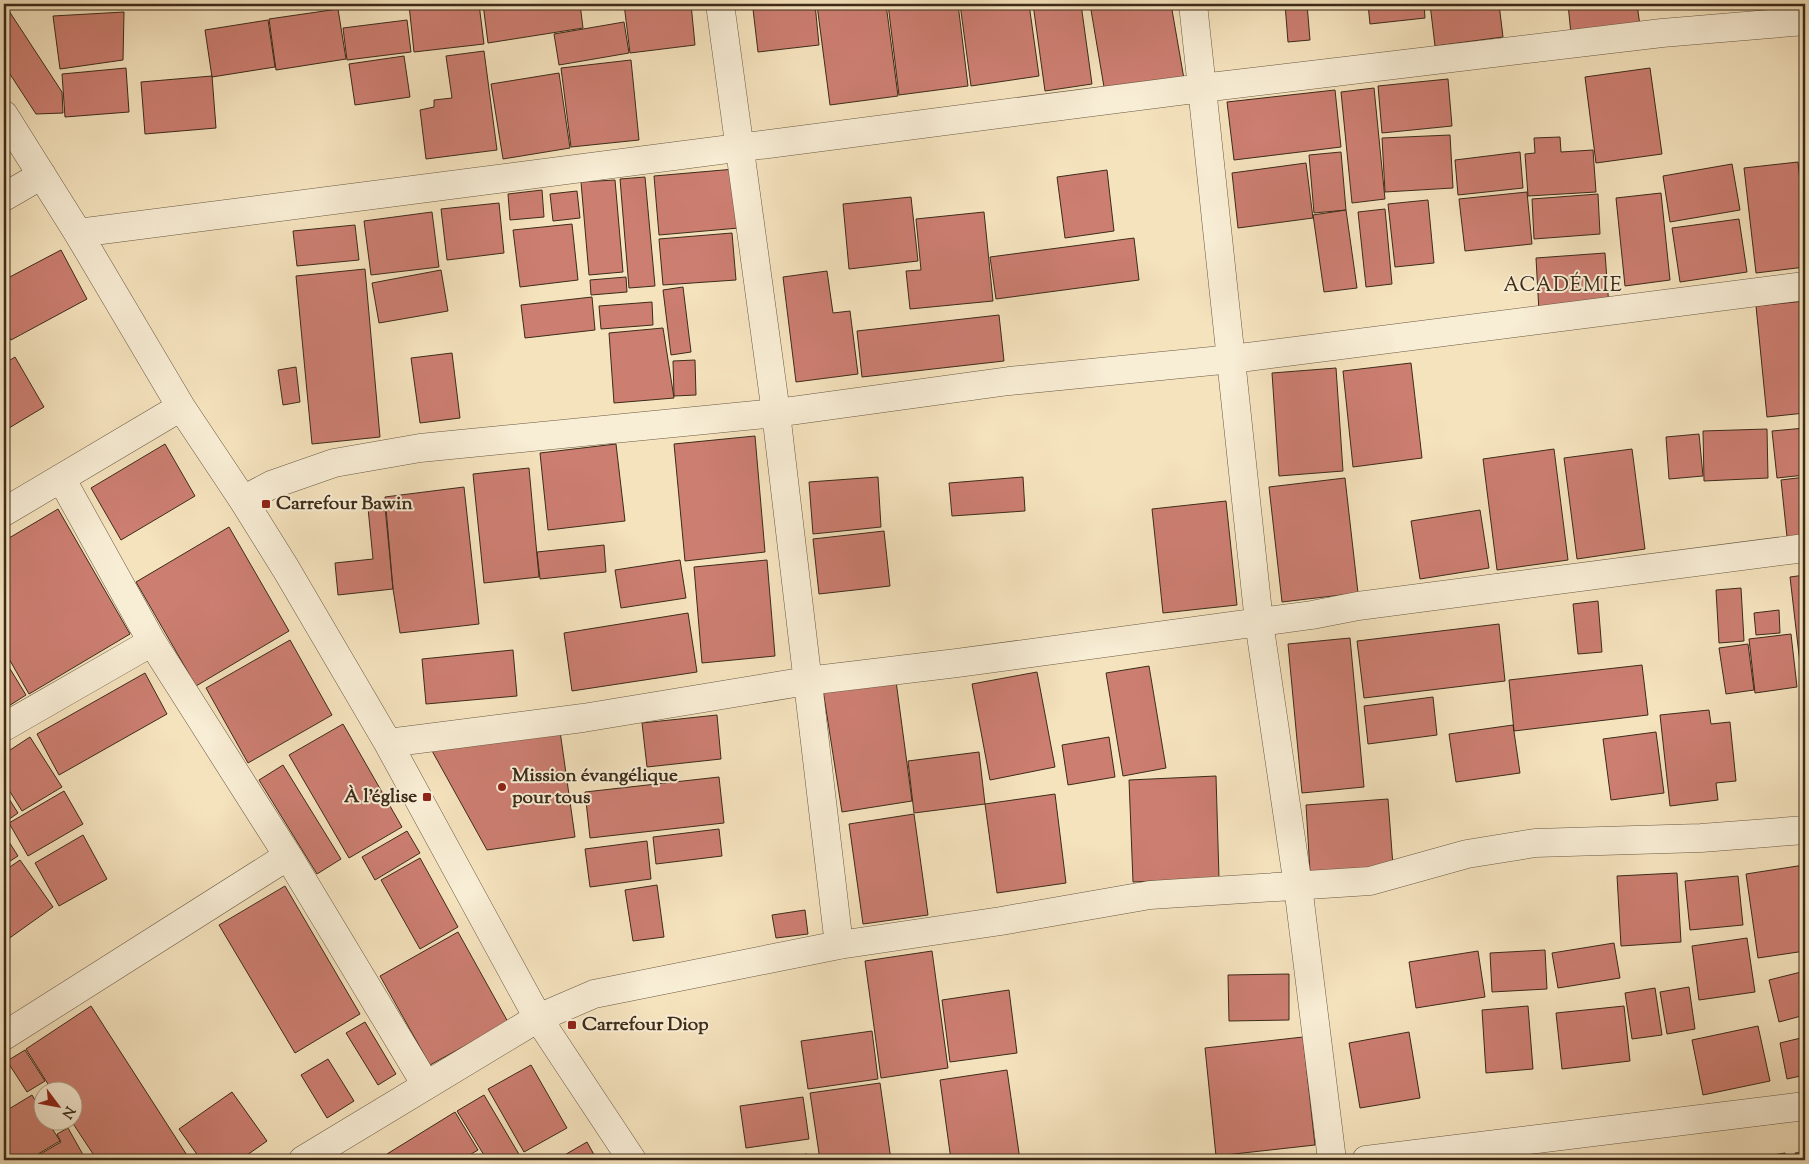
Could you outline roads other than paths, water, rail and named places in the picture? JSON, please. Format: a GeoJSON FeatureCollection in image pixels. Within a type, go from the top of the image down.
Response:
{"type":"FeatureCollection","features":[{"type":"Feature","properties":{"kind":"street"},"geometry":{"type":"LineString","coordinates":[[720,4],[741,146],[776,413],[839,945]]}},
{"type":"Feature","properties":{"kind":"street"},"geometry":{"type":"LineString","coordinates":[[1193,4],[1232,359],[1258,622],[1298,886],[1332,1160]]}},
{"type":"Feature","properties":{"kind":"street"},"geometry":{"type":"LineString","coordinates":[[78,233],[1202,88],[1662,33],[1805,21],[1800,4]]}},
{"type":"Feature","properties":{"kind":"street"},"geometry":{"type":"LineString","coordinates":[[4,115],[78,233],[181,407],[243,500],[388,743],[538,1018],[632,1160]]}},
{"type":"Feature","properties":{"kind":"street"},"geometry":{"type":"LineString","coordinates":[[4,197],[42,175]]}},
{"type":"Feature","properties":{"kind":"street"},"geometry":{"type":"LineString","coordinates":[[243,500],[271,485],[334,463],[420,448],[776,413],[1009,381],[1232,359],[1805,286]]}},
{"type":"Feature","properties":{"kind":"street"},"geometry":{"type":"LineString","coordinates":[[4,512],[181,407]]}},
{"type":"Feature","properties":{"kind":"street"},"geometry":{"type":"LineString","coordinates":[[62,478],[152,642],[288,856],[426,1085]]}},
{"type":"Feature","properties":{"kind":"street"},"geometry":{"type":"LineString","coordinates":[[388,743],[583,718],[807,681],[957,663],[1312,615],[1358,606],[1805,548]]}},
{"type":"Feature","properties":{"kind":"street"},"geometry":{"type":"LineString","coordinates":[[4,727],[152,642]]}},
{"type":"Feature","properties":{"kind":"street"},"geometry":{"type":"LineString","coordinates":[[303,1160],[538,1018],[594,994],[839,945],[1001,921],[1150,895],[1370,881],[1467,854],[1535,843],[1701,838],[1805,830]]}},
{"type":"Feature","properties":{"kind":"street"},"geometry":{"type":"LineString","coordinates":[[4,1036],[288,856]]}},
{"type":"Feature","properties":{"kind":"street"},"geometry":{"type":"LineString","coordinates":[[1366,1160],[1805,1106]]}},
{"type":"Feature","properties":{"kind":"place","name":"Carrefour Bawin"},"geometry":{"type":"Point","coordinates":[266,504]}},
{"type":"Feature","properties":{"kind":"place","name":"Mission évangélique pour tous"},"geometry":{"type":"Point","coordinates":[502,787]}},
{"type":"Feature","properties":{"kind":"place","name":"À l'église"},"geometry":{"type":"Point","coordinates":[427,797]}},
{"type":"Feature","properties":{"kind":"place","name":"Carrefour Diop"},"geometry":{"type":"Point","coordinates":[572,1025]}},
{"type":"Feature","properties":{"kind":"district","name":"ACADÉMIE"},"geometry":{"type":"Point","coordinates":[1563,286]}}]}
